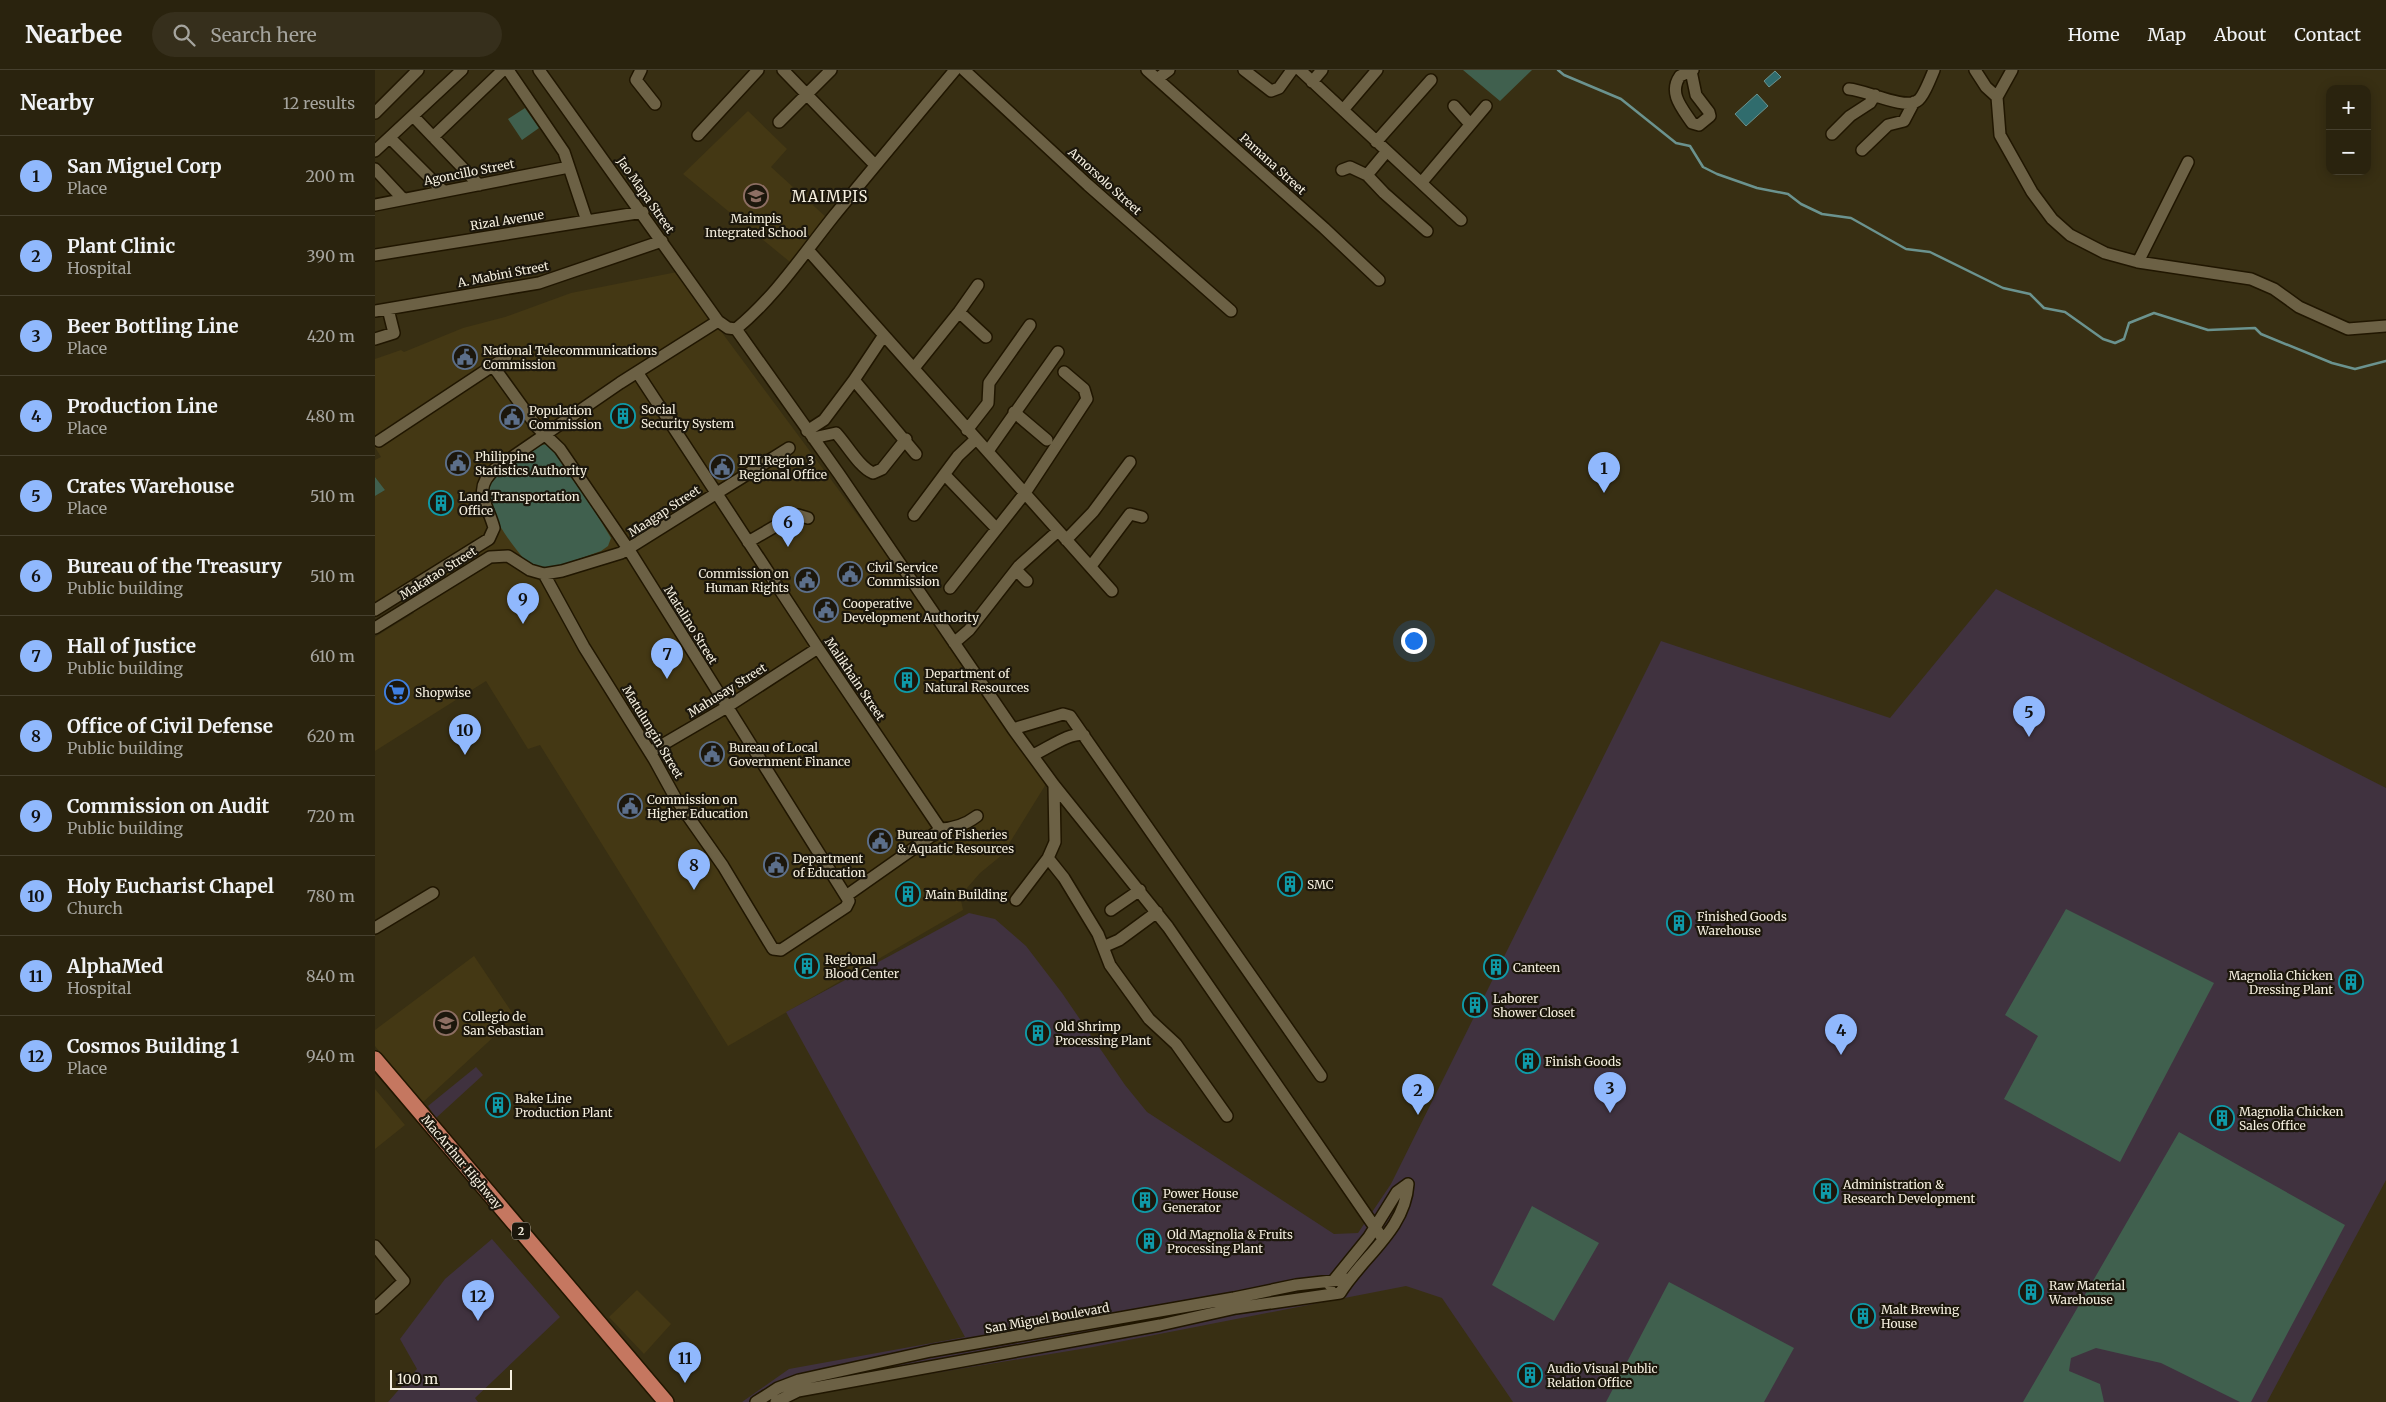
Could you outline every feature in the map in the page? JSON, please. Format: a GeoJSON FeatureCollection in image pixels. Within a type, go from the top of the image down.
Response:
{"type":"FeatureCollection","features":[{"type":"Feature","properties":{"kind":"highway","name":"MacArthur Highway"},"geometry":{"type":"LineString","coordinates":[[375,1060],[666,1402]]}},
{"type":"Feature","properties":{"kind":"street"},"geometry":{"type":"LineString","coordinates":[[375,113],[419,70]]}},
{"type":"Feature","properties":{"kind":"street"},"geometry":{"type":"LineString","coordinates":[[375,151],[414,117],[462,70]]}},
{"type":"Feature","properties":{"kind":"street"},"geometry":{"type":"LineString","coordinates":[[433,137],[503,70]]}},
{"type":"Feature","properties":{"kind":"street"},"geometry":{"type":"LineString","coordinates":[[508,70],[564,152],[587,220]]}},
{"type":"Feature","properties":{"kind":"street","name":"Jao Mapa Street"},"geometry":{"type":"LineString","coordinates":[[539,70],[643,212],[718,321],[728,328],[736,330]]}},
{"type":"Feature","properties":{"kind":"street"},"geometry":{"type":"LineString","coordinates":[[641,70],[636,80],[655,104]]}},
{"type":"Feature","properties":{"kind":"street"},"geometry":{"type":"LineString","coordinates":[[698,135],[758,70]]}},
{"type":"Feature","properties":{"kind":"street"},"geometry":{"type":"LineString","coordinates":[[783,70],[875,165]]}},
{"type":"Feature","properties":{"kind":"street"},"geometry":{"type":"LineString","coordinates":[[779,122],[831,70]]}},
{"type":"Feature","properties":{"kind":"street"},"geometry":{"type":"LineString","coordinates":[[955,70],[875,165],[757,312],[736,330],[1013,729],[1054,785],[1157,912],[1383,1239]]}},
{"type":"Feature","properties":{"kind":"street","name":"Amorsolo Street"},"geometry":{"type":"LineString","coordinates":[[964,70],[1088,185],[1231,311]]}},
{"type":"Feature","properties":{"kind":"street","name":"Pamana Street"},"geometry":{"type":"LineString","coordinates":[[1147,70],[1324,228],[1379,280]]}},
{"type":"Feature","properties":{"kind":"street"},"geometry":{"type":"LineString","coordinates":[[1157,79],[1169,70]]}},
{"type":"Feature","properties":{"kind":"street"},"geometry":{"type":"LineString","coordinates":[[1244,70],[1271,91],[1279,88],[1292,70]]}},
{"type":"Feature","properties":{"kind":"street"},"geometry":{"type":"LineString","coordinates":[[1300,70],[1461,220]]}},
{"type":"Feature","properties":{"kind":"street"},"geometry":{"type":"LineString","coordinates":[[1313,82],[1323,70]]}},
{"type":"Feature","properties":{"kind":"street"},"geometry":{"type":"LineString","coordinates":[[1343,110],[1377,70]]}},
{"type":"Feature","properties":{"kind":"street"},"geometry":{"type":"LineString","coordinates":[[1849,89],[1895,102],[1914,102],[1919,100],[1934,70]]}},
{"type":"Feature","properties":{"kind":"street"},"geometry":{"type":"LineString","coordinates":[[1975,70],[1986,87],[1997,97]]}},
{"type":"Feature","properties":{"kind":"street"},"geometry":{"type":"LineString","coordinates":[[2012,70],[1997,97],[2000,135],[2032,192],[2052,219],[2070,235],[2105,253],[2138,262],[2251,279],[2274,289],[2299,307],[2348,329],[2386,326]]}},
{"type":"Feature","properties":{"kind":"street"},"geometry":{"type":"LineString","coordinates":[[1376,142],[1431,80]]}},
{"type":"Feature","properties":{"kind":"street"},"geometry":{"type":"LineString","coordinates":[[1832,134],[1849,116],[1870,103],[1875,95]]}},
{"type":"Feature","properties":{"kind":"street"},"geometry":{"type":"LineString","coordinates":[[1862,150],[1887,125],[1905,120],[1914,102]]}},
{"type":"Feature","properties":{"kind":"street"},"geometry":{"type":"LineString","coordinates":[[1454,106],[1470,124]]}},
{"type":"Feature","properties":{"kind":"street"},"geometry":{"type":"LineString","coordinates":[[1421,182],[1486,106]]}},
{"type":"Feature","properties":{"kind":"street"},"geometry":{"type":"LineString","coordinates":[[414,117],[479,185]]}},
{"type":"Feature","properties":{"kind":"street"},"geometry":{"type":"LineString","coordinates":[[390,138],[443,190]]}},
{"type":"Feature","properties":{"kind":"street"},"geometry":{"type":"LineString","coordinates":[[1367,175],[1387,151]]}},
{"type":"Feature","properties":{"kind":"street"},"geometry":{"type":"LineString","coordinates":[[2138,262],[2188,162]]}},
{"type":"Feature","properties":{"kind":"street","name":"Agoncillo Street"},"geometry":{"type":"LineString","coordinates":[[375,205],[443,190],[479,185],[569,167]]}},
{"type":"Feature","properties":{"kind":"street"},"geometry":{"type":"LineString","coordinates":[[1342,170],[1350,167],[1367,175],[1384,193],[1427,231]]}},
{"type":"Feature","properties":{"kind":"street"},"geometry":{"type":"LineString","coordinates":[[375,169],[403,199]]}},
{"type":"Feature","properties":{"kind":"street","name":"Rizal Avenue"},"geometry":{"type":"LineString","coordinates":[[375,255],[643,212]]}},
{"type":"Feature","properties":{"kind":"street","name":"A. Mabini Street"},"geometry":{"type":"LineString","coordinates":[[375,311],[539,283],[662,242]]}},
{"type":"Feature","properties":{"kind":"street"},"geometry":{"type":"LineString","coordinates":[[807,250],[1091,566],[1112,592]]}},
{"type":"Feature","properties":{"kind":"street"},"geometry":{"type":"LineString","coordinates":[[914,368],[978,285]]}},
{"type":"Feature","properties":{"kind":"street"},"geometry":{"type":"LineString","coordinates":[[375,339],[393,335],[388,309]]}},
{"type":"Feature","properties":{"kind":"street"},"geometry":{"type":"LineString","coordinates":[[959,312],[986,338]]}},
{"type":"Feature","properties":{"kind":"street"},"geometry":{"type":"LineString","coordinates":[[546,435],[637,372],[718,321]]}},
{"type":"Feature","properties":{"kind":"street"},"geometry":{"type":"LineString","coordinates":[[967,430],[988,403],[989,383],[1030,325]]}},
{"type":"Feature","properties":{"kind":"street"},"geometry":{"type":"LineString","coordinates":[[810,435],[824,420],[854,380],[884,335]]}},
{"type":"Feature","properties":{"kind":"street"},"geometry":{"type":"LineString","coordinates":[[988,451],[1058,352]]}},
{"type":"Feature","properties":{"kind":"street"},"geometry":{"type":"LineString","coordinates":[[379,441],[506,357]]}},
{"type":"Feature","properties":{"kind":"street","name":"Matalino Street"},"geometry":{"type":"LineString","coordinates":[[493,366],[537,426],[560,449],[629,550],[846,902]]}},
{"type":"Feature","properties":{"kind":"street","name":"Malikhain Street"},"geometry":{"type":"LineString","coordinates":[[637,372],[818,648],[939,827],[939,830]]}},
{"type":"Feature","properties":{"kind":"street"},"geometry":{"type":"LineString","coordinates":[[949,588],[1025,493],[1087,399],[1084,390],[1064,372]]}},
{"type":"Feature","properties":{"kind":"street"},"geometry":{"type":"LineString","coordinates":[[854,380],[906,439],[916,454]]}},
{"type":"Feature","properties":{"kind":"street"},"geometry":{"type":"LineString","coordinates":[[1014,412],[1047,440]]}},
{"type":"Feature","properties":{"kind":"street"},"geometry":{"type":"LineString","coordinates":[[810,435],[836,433],[853,452],[862,468],[873,473],[882,469],[906,439]]}},
{"type":"Feature","properties":{"kind":"street","name":"Makatao Street"},"geometry":{"type":"LineString","coordinates":[[375,610],[486,542],[493,533],[493,522],[482,493],[485,481],[495,469],[546,435]]}},
{"type":"Feature","properties":{"kind":"street"},"geometry":{"type":"LineString","coordinates":[[913,515],[958,456],[976,439]]}},
{"type":"Feature","properties":{"kind":"street","name":"Maagap Street"},"geometry":{"type":"LineString","coordinates":[[544,574],[575,567],[629,550],[789,448]]}},
{"type":"Feature","properties":{"kind":"street"},"geometry":{"type":"LineString","coordinates":[[1066,540],[1093,512],[1130,462]]}},
{"type":"Feature","properties":{"kind":"street"},"geometry":{"type":"LineString","coordinates":[[945,475],[996,528]]}},
{"type":"Feature","properties":{"kind":"street"},"geometry":{"type":"LineString","coordinates":[[1091,566],[1130,514],[1142,517]]}},
{"type":"Feature","properties":{"kind":"street"},"geometry":{"type":"LineString","coordinates":[[748,542],[793,516],[798,515],[808,518]]}},
{"type":"Feature","properties":{"kind":"street"},"geometry":{"type":"LineString","coordinates":[[954,643],[969,630],[1016,570],[1058,531]]}},
{"type":"Feature","properties":{"kind":"street","name":"Makatao Street"},"geometry":{"type":"LineString","coordinates":[[375,628],[490,557],[508,556],[530,570],[544,574]]}},
{"type":"Feature","properties":{"kind":"street"},"geometry":{"type":"LineString","coordinates":[[1016,570],[1027,581]]}},
{"type":"Feature","properties":{"kind":"street","name":"Matulungin Street"},"geometry":{"type":"LineString","coordinates":[[544,574],[584,647],[676,799],[723,866],[773,950],[781,950],[846,902]]}},
{"type":"Feature","properties":{"kind":"street","name":"Mahusay Street"},"geometry":{"type":"LineString","coordinates":[[649,752],[727,708],[818,648]]}},
{"type":"Feature","properties":{"kind":"street"},"geometry":{"type":"LineString","coordinates":[[1013,729],[1063,714],[1070,716],[1321,1076]]}},
{"type":"Feature","properties":{"kind":"street"},"geometry":{"type":"LineString","coordinates":[[1033,755],[1069,736],[1084,735]]}},
{"type":"Feature","properties":{"kind":"street"},"geometry":{"type":"LineString","coordinates":[[1016,900],[1048,858],[1055,842],[1054,785]]}},
{"type":"Feature","properties":{"kind":"street"},"geometry":{"type":"LineString","coordinates":[[846,902],[939,830],[965,825],[977,816]]}},
{"type":"Feature","properties":{"kind":"street"},"geometry":{"type":"LineString","coordinates":[[1048,858],[1064,878],[1098,934],[1110,965],[1149,1019],[1176,1044],[1227,1116]]}},
{"type":"Feature","properties":{"kind":"street"},"geometry":{"type":"LineString","coordinates":[[1111,910],[1139,890]]}},
{"type":"Feature","properties":{"kind":"street"},"geometry":{"type":"LineString","coordinates":[[375,928],[433,893]]}},
{"type":"Feature","properties":{"kind":"street"},"geometry":{"type":"LineString","coordinates":[[1103,947],[1119,940],[1157,912]]}},
{"type":"Feature","properties":{"kind":"street"},"geometry":{"type":"LineString","coordinates":[[1324,1294],[1332,1281],[1376,1227],[1397,1192],[1408,1184],[1407,1201],[1392,1229],[1349,1279]]}},
{"type":"Feature","properties":{"kind":"street"},"geometry":{"type":"LineString","coordinates":[[375,1246],[404,1281],[375,1308]]}},
{"type":"Feature","properties":{"kind":"street","name":"San Miguel Boulevard"},"geometry":{"type":"LineString","coordinates":[[776,1402],[798,1391],[880,1369],[931,1351],[1296,1285],[1349,1279]]}},
{"type":"Feature","properties":{"kind":"street","name":"San Miguel Boulevard"},"geometry":{"type":"LineString","coordinates":[[756,1402],[778,1388],[799,1380],[880,1369],[935,1366],[1160,1325],[1236,1308],[1340,1293],[1349,1279]]}},
{"type":"Feature","properties":{"kind":"street"},"geometry":{"type":"LineString","coordinates":[[1159,1311],[1160,1325]]}},
{"type":"Feature","properties":{"kind":"street"},"geometry":{"type":"LineString","coordinates":[[931,1351],[935,1366]]}},
{"type":"Feature","properties":{"kind":"shaded area","name":"Maimpis Integrated School"},"geometry":{"type":"Polygon","coordinates":[[[748,111],[787,149],[771,167],[827,218],[790,262],[683,174],[748,111]]]}},
{"type":"Feature","properties":{"kind":"shaded area"},"geometry":{"type":"Polygon","coordinates":[[[677,272],[1051,776],[1002,855],[980,873],[960,896],[963,910],[728,1046],[540,745],[528,749],[486,681],[375,751],[375,637],[414,613],[401,588],[375,604],[375,496],[385,490],[375,477],[375,460],[381,457],[375,447],[375,359],[401,350],[404,352],[463,328],[505,317],[571,293],[677,272]]]}},
{"type":"Feature","properties":{"kind":"shaded area"},"geometry":{"type":"Polygon","coordinates":[[[1996,589],[2386,788],[2386,1180],[2267,1402],[1513,1402],[1442,1298],[1406,1286],[1093,1347],[796,1396],[791,1402],[742,1402],[789,1369],[965,1337],[786,1012],[969,913],[995,919],[1026,946],[1062,993],[1125,1085],[1147,1112],[1334,1234],[1358,1233],[1391,1184],[1661,641],[1890,718],[1996,589]]]}},
{"type":"Feature","properties":{"kind":"shaded area","name":"Collegio de San Sebastian"},"geometry":{"type":"Polygon","coordinates":[[[474,956],[515,1017],[421,1104],[375,1046],[375,1030],[474,956]]]}},
{"type":"Feature","properties":{"kind":"shaded area"},"geometry":{"type":"Polygon","coordinates":[[[476,1067],[483,1075],[436,1118],[428,1106],[476,1067]]]}},
{"type":"Feature","properties":{"kind":"shaded area"},"geometry":{"type":"Polygon","coordinates":[[[375,1089],[405,1125],[375,1149],[375,1089]]]}},
{"type":"Feature","properties":{"kind":"shaded area"},"geometry":{"type":"Polygon","coordinates":[[[492,1239],[560,1317],[475,1398],[478,1402],[388,1402],[417,1369],[400,1339],[445,1279],[492,1239]]]}},
{"type":"Feature","properties":{"kind":"shaded area"},"geometry":{"type":"Polygon","coordinates":[[[637,1290],[671,1324],[644,1354],[609,1317],[637,1290]]]}},
{"type":"Feature","properties":{"kind":"green space"},"geometry":{"type":"Polygon","coordinates":[[[1463,70],[1532,70],[1500,101],[1463,70]]]}},
{"type":"Feature","properties":{"kind":"green space"},"geometry":{"type":"Polygon","coordinates":[[[525,108],[539,128],[522,140],[508,119],[525,108]]]}},
{"type":"Feature","properties":{"kind":"green space"},"geometry":{"type":"Polygon","coordinates":[[[547,444],[560,453],[611,538],[608,546],[601,551],[548,570],[530,564],[511,543],[492,511],[488,490],[490,481],[497,473],[529,451],[547,444]]]}},
{"type":"Feature","properties":{"kind":"green space"},"geometry":{"type":"Polygon","coordinates":[[[375,477],[385,490],[375,496],[375,477]]]}},
{"type":"Feature","properties":{"kind":"green space"},"geometry":{"type":"Polygon","coordinates":[[[2066,909],[2214,983],[2120,1162],[2004,1099],[2038,1036],[2005,1015],[2066,909]]]}},
{"type":"Feature","properties":{"kind":"green space"},"geometry":{"type":"Polygon","coordinates":[[[2179,1132],[2345,1225],[2251,1402],[2240,1402],[2161,1363],[2096,1348],[2071,1358],[2069,1371],[2100,1384],[2104,1402],[2023,1402],[2179,1132]]]}},
{"type":"Feature","properties":{"kind":"green space"},"geometry":{"type":"Polygon","coordinates":[[[1532,1206],[1599,1243],[1554,1321],[1492,1285],[1532,1206]]]}},
{"type":"Feature","properties":{"kind":"green space"},"geometry":{"type":"Polygon","coordinates":[[[1669,1282],[1794,1348],[1764,1402],[1606,1402],[1669,1282]]]}},
{"type":"Feature","properties":{"kind":"water"},"geometry":{"type":"Polygon","coordinates":[[[1775,71],[1781,77],[1769,87],[1764,81],[1775,71]]]}},
{"type":"Feature","properties":{"kind":"water"},"geometry":{"type":"Polygon","coordinates":[[[1757,94],[1768,106],[1746,126],[1735,114],[1757,94]]]}},
{"type":"Feature","properties":{"kind":"waterway"},"geometry":{"type":"LineString","coordinates":[[1558,70],[1564,75],[1621,99],[1676,143],[1690,146],[1703,167],[1717,174],[1757,188],[1788,194],[1801,204],[1822,214],[1851,218],[1906,249],[1930,252],[2003,288],[2030,294],[2044,308],[2065,312],[2103,339],[2115,343],[2124,339],[2129,323],[2154,313],[2208,330],[2255,328],[2261,334],[2332,363],[2355,369],[2386,361]]}},
{"type":"Feature","properties":{"kind":"place","name":"Maimpis Integrated School"},"geometry":{"type":"Point","coordinates":[756,196]}},
{"type":"Feature","properties":{"kind":"place","name":"National Telecommunications Commission"},"geometry":{"type":"Point","coordinates":[465,357]}},
{"type":"Feature","properties":{"kind":"place","name":"Social Security System"},"geometry":{"type":"Point","coordinates":[623,416]}},
{"type":"Feature","properties":{"kind":"place","name":"Population Commission"},"geometry":{"type":"Point","coordinates":[512,417]}},
{"type":"Feature","properties":{"kind":"place","name":"Philippine Statistics Authority"},"geometry":{"type":"Point","coordinates":[458,463]}},
{"type":"Feature","properties":{"kind":"place","name":"DTI Region 3 Regional Office"},"geometry":{"type":"Point","coordinates":[722,467]}},
{"type":"Feature","properties":{"kind":"place","name":"San Miguel Corp"},"geometry":{"type":"Point","coordinates":[1604,493]}},
{"type":"Feature","properties":{"kind":"place","name":"Land Transportation Office"},"geometry":{"type":"Point","coordinates":[441,503]}},
{"type":"Feature","properties":{"kind":"place","name":"Bureau of the Treasury"},"geometry":{"type":"Point","coordinates":[788,547]}},
{"type":"Feature","properties":{"kind":"place","name":"Civil Service Commission"},"geometry":{"type":"Point","coordinates":[850,574]}},
{"type":"Feature","properties":{"kind":"place","name":"Commission on Human Rights"},"geometry":{"type":"Point","coordinates":[807,580]}},
{"type":"Feature","properties":{"kind":"place","name":"Cooperative Development Authority"},"geometry":{"type":"Point","coordinates":[826,610]}},
{"type":"Feature","properties":{"kind":"place","name":"Commission on Audit"},"geometry":{"type":"Point","coordinates":[523,624]}},
{"type":"Feature","properties":{"kind":"place","name":"Hall of Justice"},"geometry":{"type":"Point","coordinates":[667,679]}},
{"type":"Feature","properties":{"kind":"place","name":"Department of Natural Resources"},"geometry":{"type":"Point","coordinates":[907,680]}},
{"type":"Feature","properties":{"kind":"place","name":"Shopwise"},"geometry":{"type":"Point","coordinates":[397,692]}},
{"type":"Feature","properties":{"kind":"place","name":"Crates Warehouse"},"geometry":{"type":"Point","coordinates":[2029,737]}},
{"type":"Feature","properties":{"kind":"place","name":"Bureau of Local Government Finance"},"geometry":{"type":"Point","coordinates":[712,754]}},
{"type":"Feature","properties":{"kind":"place","name":"Holy Eucharist Chapel"},"geometry":{"type":"Point","coordinates":[465,755]}},
{"type":"Feature","properties":{"kind":"place","name":"Commission on Higher Education"},"geometry":{"type":"Point","coordinates":[630,806]}},
{"type":"Feature","properties":{"kind":"place","name":"Bureau of Fisheries & Aquatic Resources"},"geometry":{"type":"Point","coordinates":[880,841]}},
{"type":"Feature","properties":{"kind":"place","name":"Department of Education"},"geometry":{"type":"Point","coordinates":[776,865]}},
{"type":"Feature","properties":{"kind":"place","name":"SMC"},"geometry":{"type":"Point","coordinates":[1290,884]}},
{"type":"Feature","properties":{"kind":"place","name":"Office of Civil Defense"},"geometry":{"type":"Point","coordinates":[694,890]}},
{"type":"Feature","properties":{"kind":"place","name":"Main Building"},"geometry":{"type":"Point","coordinates":[908,894]}},
{"type":"Feature","properties":{"kind":"place","name":"Finished Goods Warehouse"},"geometry":{"type":"Point","coordinates":[1679,923]}},
{"type":"Feature","properties":{"kind":"place","name":"Regional Blood Center"},"geometry":{"type":"Point","coordinates":[807,966]}},
{"type":"Feature","properties":{"kind":"place","name":"Canteen"},"geometry":{"type":"Point","coordinates":[1496,967]}},
{"type":"Feature","properties":{"kind":"place","name":"Magnolia Chicken Dressing Plant"},"geometry":{"type":"Point","coordinates":[2351,982]}},
{"type":"Feature","properties":{"kind":"place","name":"Laborer Shower Closet"},"geometry":{"type":"Point","coordinates":[1475,1005]}},
{"type":"Feature","properties":{"kind":"place","name":"Collegio de San Sebastian"},"geometry":{"type":"Point","coordinates":[446,1023]}},
{"type":"Feature","properties":{"kind":"place","name":"Old Shrimp Processing Plant"},"geometry":{"type":"Point","coordinates":[1038,1033]}},
{"type":"Feature","properties":{"kind":"place","name":"Production Line"},"geometry":{"type":"Point","coordinates":[1841,1055]}},
{"type":"Feature","properties":{"kind":"place","name":"Finish Goods"},"geometry":{"type":"Point","coordinates":[1528,1061]}},
{"type":"Feature","properties":{"kind":"place","name":"Bake Line Production Plant"},"geometry":{"type":"Point","coordinates":[498,1105]}},
{"type":"Feature","properties":{"kind":"place","name":"Beer Bottling Line"},"geometry":{"type":"Point","coordinates":[1610,1113]}},
{"type":"Feature","properties":{"kind":"place","name":"Plant Clinic"},"geometry":{"type":"Point","coordinates":[1418,1115]}},
{"type":"Feature","properties":{"kind":"place","name":"Magnolia Chicken Sales Office"},"geometry":{"type":"Point","coordinates":[2222,1118]}},
{"type":"Feature","properties":{"kind":"place","name":"Administration & Research Development"},"geometry":{"type":"Point","coordinates":[1826,1191]}},
{"type":"Feature","properties":{"kind":"place","name":"Power House Generator"},"geometry":{"type":"Point","coordinates":[1145,1200]}},
{"type":"Feature","properties":{"kind":"place","name":"Old Magnolia & Fruits Processing Plant"},"geometry":{"type":"Point","coordinates":[1149,1241]}},
{"type":"Feature","properties":{"kind":"place","name":"Raw Material Warehouse"},"geometry":{"type":"Point","coordinates":[2031,1292]}},
{"type":"Feature","properties":{"kind":"place","name":"Malt Brewing House"},"geometry":{"type":"Point","coordinates":[1863,1316]}},
{"type":"Feature","properties":{"kind":"place","name":"Cosmos Building 1"},"geometry":{"type":"Point","coordinates":[478,1321]}},
{"type":"Feature","properties":{"kind":"place","name":"Audio Visual Public Relation Office"},"geometry":{"type":"Point","coordinates":[1530,1375]}},
{"type":"Feature","properties":{"kind":"place","name":"AlphaMed"},"geometry":{"type":"Point","coordinates":[685,1383]}},
{"type":"Feature","properties":{"kind":"district","name":"MAIMPIS"},"geometry":{"type":"Point","coordinates":[830,196]}}]}
